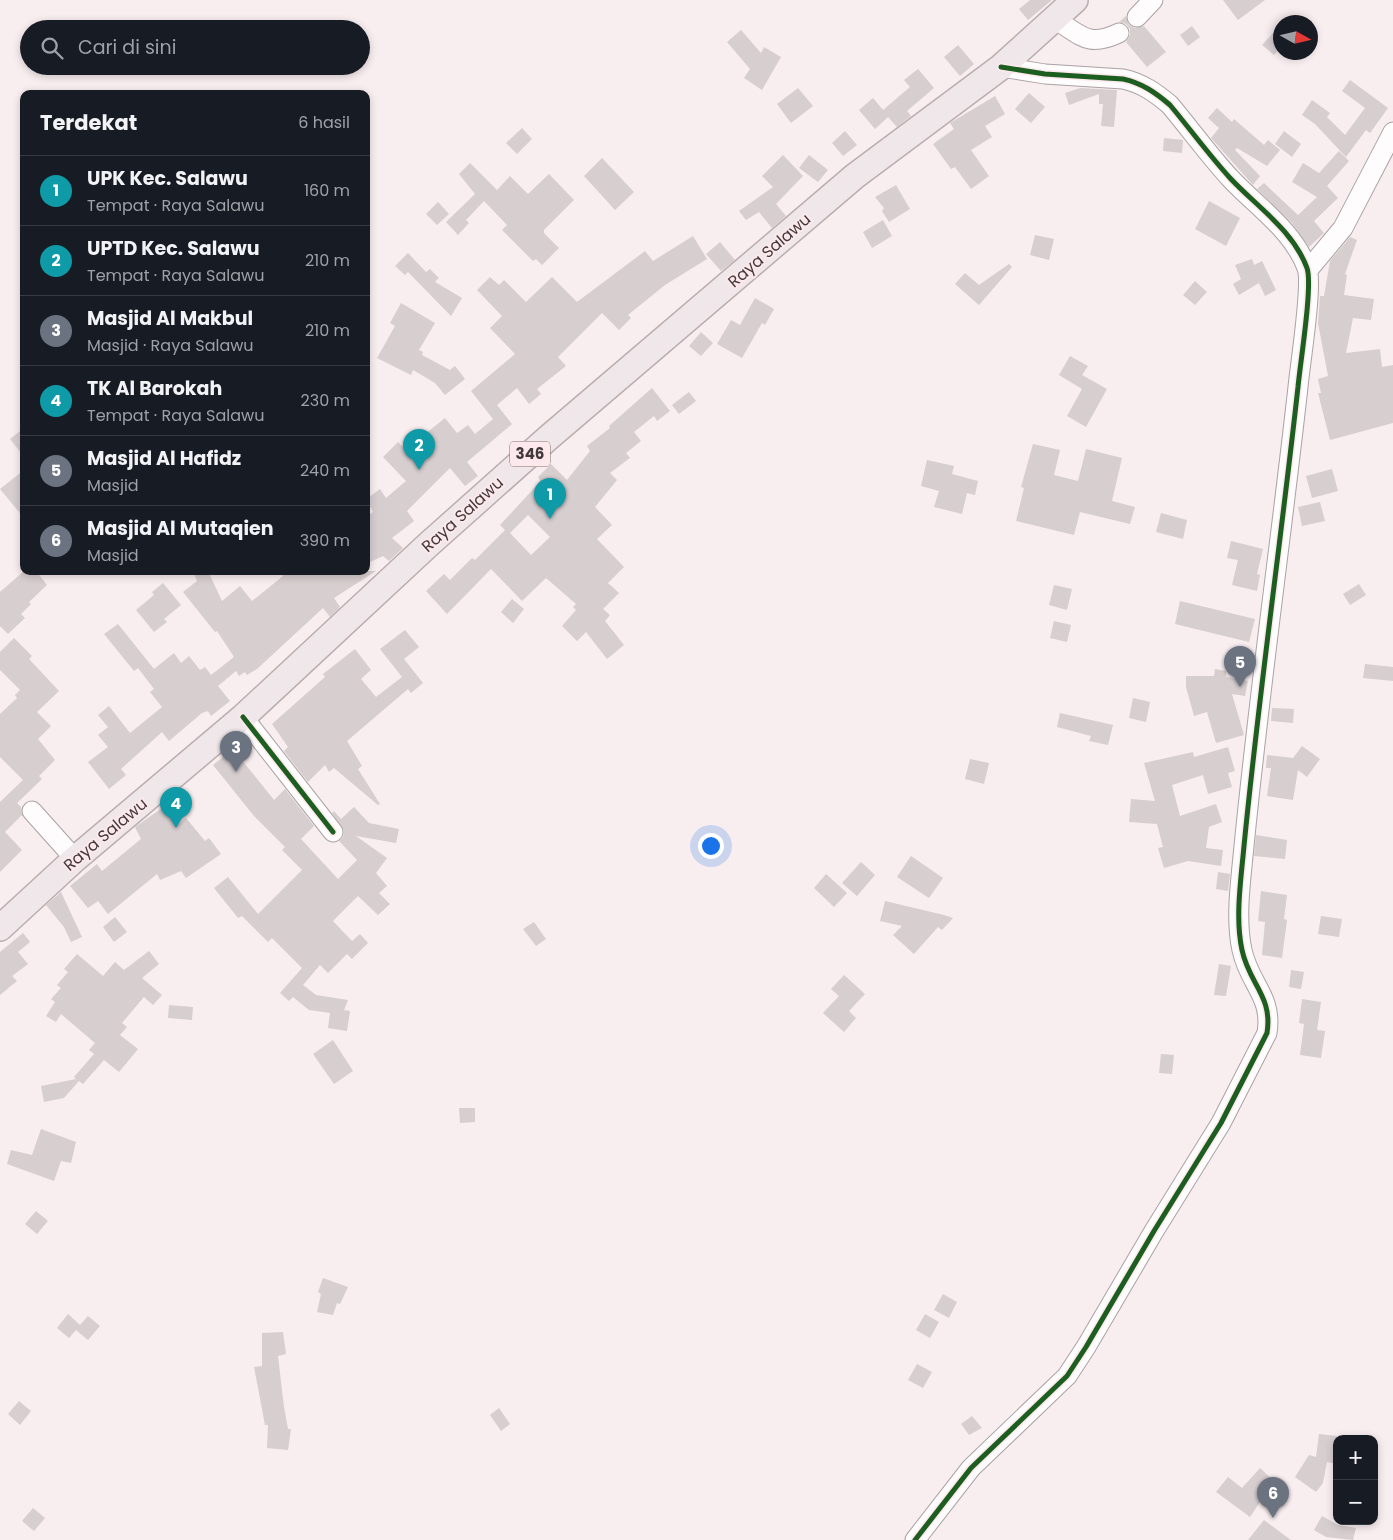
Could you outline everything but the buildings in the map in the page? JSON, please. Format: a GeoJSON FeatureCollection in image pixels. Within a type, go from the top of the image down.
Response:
{"type":"FeatureCollection","features":[{"type":"Feature","properties":{"kind":"main road","name":"Raya Salawu"},"geometry":{"type":"LineString","coordinates":[[0,928],[75,859],[243,717],[429,544],[548,438],[657,347],[855,176],[1001,67],[1075,0]]}},
{"type":"Feature","properties":{"kind":"street"},"geometry":{"type":"LineString","coordinates":[[1137,17],[1152,0]]}},
{"type":"Feature","properties":{"kind":"street"},"geometry":{"type":"LineString","coordinates":[[1054,19],[1092,41],[1107,39],[1119,33]]}},
{"type":"Feature","properties":{"kind":"street"},"geometry":{"type":"LineString","coordinates":[[915,1540],[923,1527],[971,1468],[1067,1376],[1091,1340],[1154,1231],[1221,1123],[1268,1033],[1270,1018],[1267,1004],[1248,970],[1239,931],[1243,857],[1256,725],[1281,542],[1305,320],[1308,270],[1288,237],[1255,200],[1232,180],[1170,105],[1159,95],[1135,82],[1123,79],[1045,74],[1001,67]]}},
{"type":"Feature","properties":{"kind":"street"},"geometry":{"type":"LineString","coordinates":[[1308,270],[1343,228],[1393,132]]}},
{"type":"Feature","properties":{"kind":"street"},"geometry":{"type":"LineString","coordinates":[[243,717],[333,832]]}},
{"type":"Feature","properties":{"kind":"street"},"geometry":{"type":"LineString","coordinates":[[32,810],[75,859]]}},
{"type":"Feature","properties":{"kind":"cycle path"},"geometry":{"type":"LineString","coordinates":[[915,1540],[971,1468],[1067,1376],[1221,1123],[1267,1033],[1268,1020],[1264,999],[1245,962],[1242,950],[1239,925],[1239,898],[1256,731],[1306,325],[1307,268],[1301,254],[1283,230],[1230,178],[1170,105],[1154,93],[1143,86],[1123,79],[1045,74],[1001,67]]}},
{"type":"Feature","properties":{"kind":"cycle path"},"geometry":{"type":"LineString","coordinates":[[243,717],[333,832]]}},
{"type":"Feature","properties":{"kind":"place","name":"UPTD Kec. Salawu"},"geometry":{"type":"Point","coordinates":[419,470]}},
{"type":"Feature","properties":{"kind":"place","name":"UPK Kec. Salawu"},"geometry":{"type":"Point","coordinates":[550,519]}},
{"type":"Feature","properties":{"kind":"place","name":"Masjid Al Hafidz"},"geometry":{"type":"Point","coordinates":[1240,687]}},
{"type":"Feature","properties":{"kind":"place","name":"Masjid Al Makbul"},"geometry":{"type":"Point","coordinates":[236,772]}},
{"type":"Feature","properties":{"kind":"place","name":"TK Al Barokah"},"geometry":{"type":"Point","coordinates":[176,828]}},
{"type":"Feature","properties":{"kind":"place","name":"Masjid Al Mutaqien"},"geometry":{"type":"Point","coordinates":[1273,1518]}}]}
